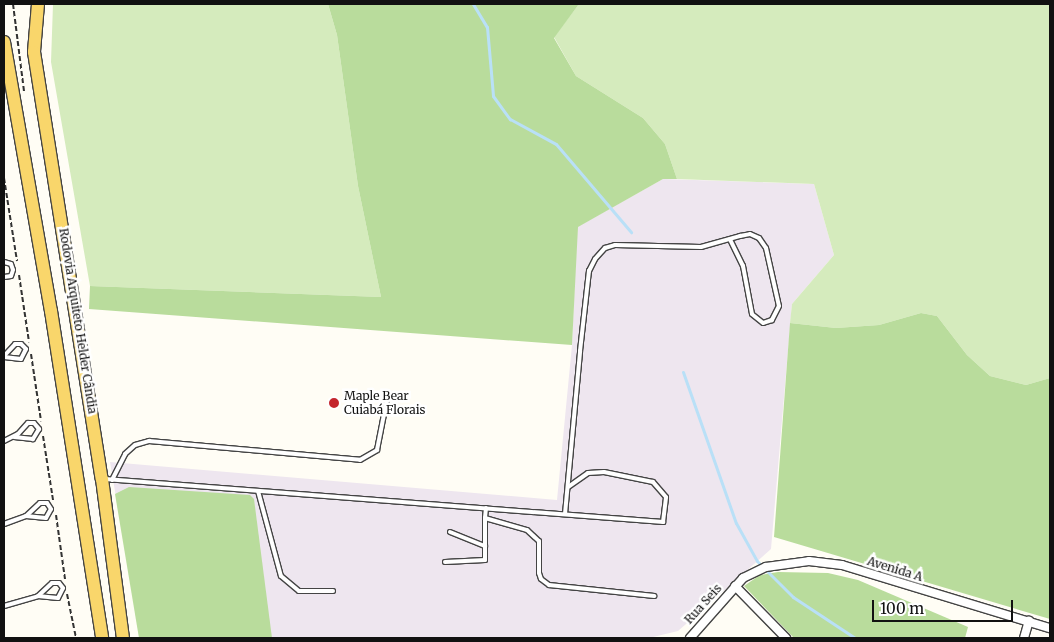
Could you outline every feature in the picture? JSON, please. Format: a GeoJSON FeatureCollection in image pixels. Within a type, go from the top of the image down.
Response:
{"type":"FeatureCollection","features":[{"type":"Feature","properties":{"kind":"main road","name":"Rodovia Arquiteto Helder Cândia"},"geometry":{"type":"LineString","coordinates":[[38,4],[34,52],[107,479],[123,638]]}},
{"type":"Feature","properties":{"kind":"main road","name":"Rodovia Arquiteto Helder Cândia"},"geometry":{"type":"LineString","coordinates":[[4,42],[51,311],[102,638]]}},
{"type":"Feature","properties":{"kind":"street","name":"Avenida A"},"geometry":{"type":"LineString","coordinates":[[735,586],[748,574],[766,567],[796,562],[826,562],[1050,628]]}},
{"type":"Feature","properties":{"kind":"street"},"geometry":{"type":"LineString","coordinates":[[735,586],[786,638]]}},
{"type":"Feature","properties":{"kind":"street","name":"Rua Seis"},"geometry":{"type":"LineString","coordinates":[[690,638],[735,586]]}},
{"type":"Feature","properties":{"kind":"street"},"geometry":{"type":"LineString","coordinates":[[1024,638],[1029,621]]}},
{"type":"Feature","properties":{"kind":"lane"},"geometry":{"type":"LineString","coordinates":[[565,514],[589,271],[595,259],[605,248],[615,245],[701,247],[730,239],[750,234],[759,238],[766,248],[779,306],[772,320],[763,323],[752,314],[743,266],[730,239]]}},
{"type":"Feature","properties":{"kind":"lane"},"geometry":{"type":"LineString","coordinates":[[4,262],[11,264],[13,270],[11,276],[4,277]]}},
{"type":"Feature","properties":{"kind":"lane"},"geometry":{"type":"LineString","coordinates":[[15,344],[21,344],[26,349],[21,359],[4,357],[15,344]]}},
{"type":"Feature","properties":{"kind":"lane"},"geometry":{"type":"LineString","coordinates":[[107,479],[125,454],[135,445],[149,441],[360,460],[377,450],[388,394]]}},
{"type":"Feature","properties":{"kind":"lane"},"geometry":{"type":"LineString","coordinates":[[4,441],[14,437],[28,423],[34,424],[39,429],[33,439],[14,437]]}},
{"type":"Feature","properties":{"kind":"lane"},"geometry":{"type":"LineString","coordinates":[[107,479],[663,522],[666,497],[653,482],[604,472],[588,473],[568,487]]}},
{"type":"Feature","properties":{"kind":"lane"},"geometry":{"type":"LineString","coordinates":[[258,491],[281,576],[299,591],[333,591]]}},
{"type":"Feature","properties":{"kind":"lane"},"geometry":{"type":"LineString","coordinates":[[4,524],[26,516],[40,503],[47,503],[51,509],[46,518],[26,516]]}},
{"type":"Feature","properties":{"kind":"lane"},"geometry":{"type":"LineString","coordinates":[[445,562],[485,560],[486,508]]}},
{"type":"Feature","properties":{"kind":"lane"},"geometry":{"type":"LineString","coordinates":[[485,518],[527,530],[538,541],[539,573],[541,579],[549,585],[654,596]]}},
{"type":"Feature","properties":{"kind":"lane"},"geometry":{"type":"LineString","coordinates":[[450,532],[485,546]]}},
{"type":"Feature","properties":{"kind":"lane"},"geometry":{"type":"LineString","coordinates":[[4,606],[38,596],[58,598],[63,588],[59,583],[52,583],[38,596]]}},
{"type":"Feature","properties":{"kind":"path"},"geometry":{"type":"LineString","coordinates":[[4,178],[17,265]]}},
{"type":"Feature","properties":{"kind":"path"},"geometry":{"type":"LineString","coordinates":[[19,274],[41,422]]}},
{"type":"Feature","properties":{"kind":"path"},"geometry":{"type":"LineString","coordinates":[[42,431],[54,502]]}},
{"type":"Feature","properties":{"kind":"path"},"geometry":{"type":"LineString","coordinates":[[55,510],[76,638]]}},
{"type":"Feature","properties":{"kind":"shaded area"},"geometry":{"type":"Polygon","coordinates":[[[663,179],[814,184],[834,255],[792,304],[771,549],[718,596],[678,631],[649,638],[140,638],[110,462],[557,500],[572,345],[577,227],[663,179]]]}},
{"type":"Feature","properties":{"kind":"green space"},"geometry":{"type":"Polygon","coordinates":[[[53,4],[328,4],[337,35],[358,186],[381,297],[90,286],[51,62],[53,4]]]}},
{"type":"Feature","properties":{"kind":"green space"},"geometry":{"type":"Polygon","coordinates":[[[328,4],[579,4],[554,38],[576,76],[643,118],[665,144],[677,179],[663,179],[578,227],[572,345],[89,309],[90,286],[381,297],[358,186],[337,35],[328,4]]]}},
{"type":"Feature","properties":{"kind":"green space"},"geometry":{"type":"Polygon","coordinates":[[[579,4],[1050,4],[1050,378],[1026,385],[990,376],[967,355],[937,316],[921,313],[879,325],[836,328],[790,323],[792,304],[834,255],[814,184],[677,179],[665,144],[643,118],[576,76],[554,37],[579,4]]]}},
{"type":"Feature","properties":{"kind":"green space"},"geometry":{"type":"Polygon","coordinates":[[[921,313],[937,316],[967,355],[990,376],[1026,385],[1050,378],[1050,619],[774,537],[790,323],[836,328],[879,325],[921,313]]]}},
{"type":"Feature","properties":{"kind":"green space"},"geometry":{"type":"Polygon","coordinates":[[[129,487],[250,495],[254,499],[272,638],[139,638],[115,494],[129,487]]]}},
{"type":"Feature","properties":{"kind":"green space"},"geometry":{"type":"Polygon","coordinates":[[[778,572],[828,573],[858,580],[968,627],[965,638],[794,638],[744,586],[760,575],[778,572]]]}},
{"type":"Feature","properties":{"kind":"waterway"},"geometry":{"type":"LineString","coordinates":[[473,4],[487,27],[493,96],[510,119],[556,144],[631,232]]}},
{"type":"Feature","properties":{"kind":"waterway"},"geometry":{"type":"LineString","coordinates":[[683,372],[736,523],[757,561],[793,597],[855,638]]}},
{"type":"Feature","properties":{"kind":"place","name":"Maple Bear Cuiabá Florais"},"geometry":{"type":"Point","coordinates":[334,403]}}]}
